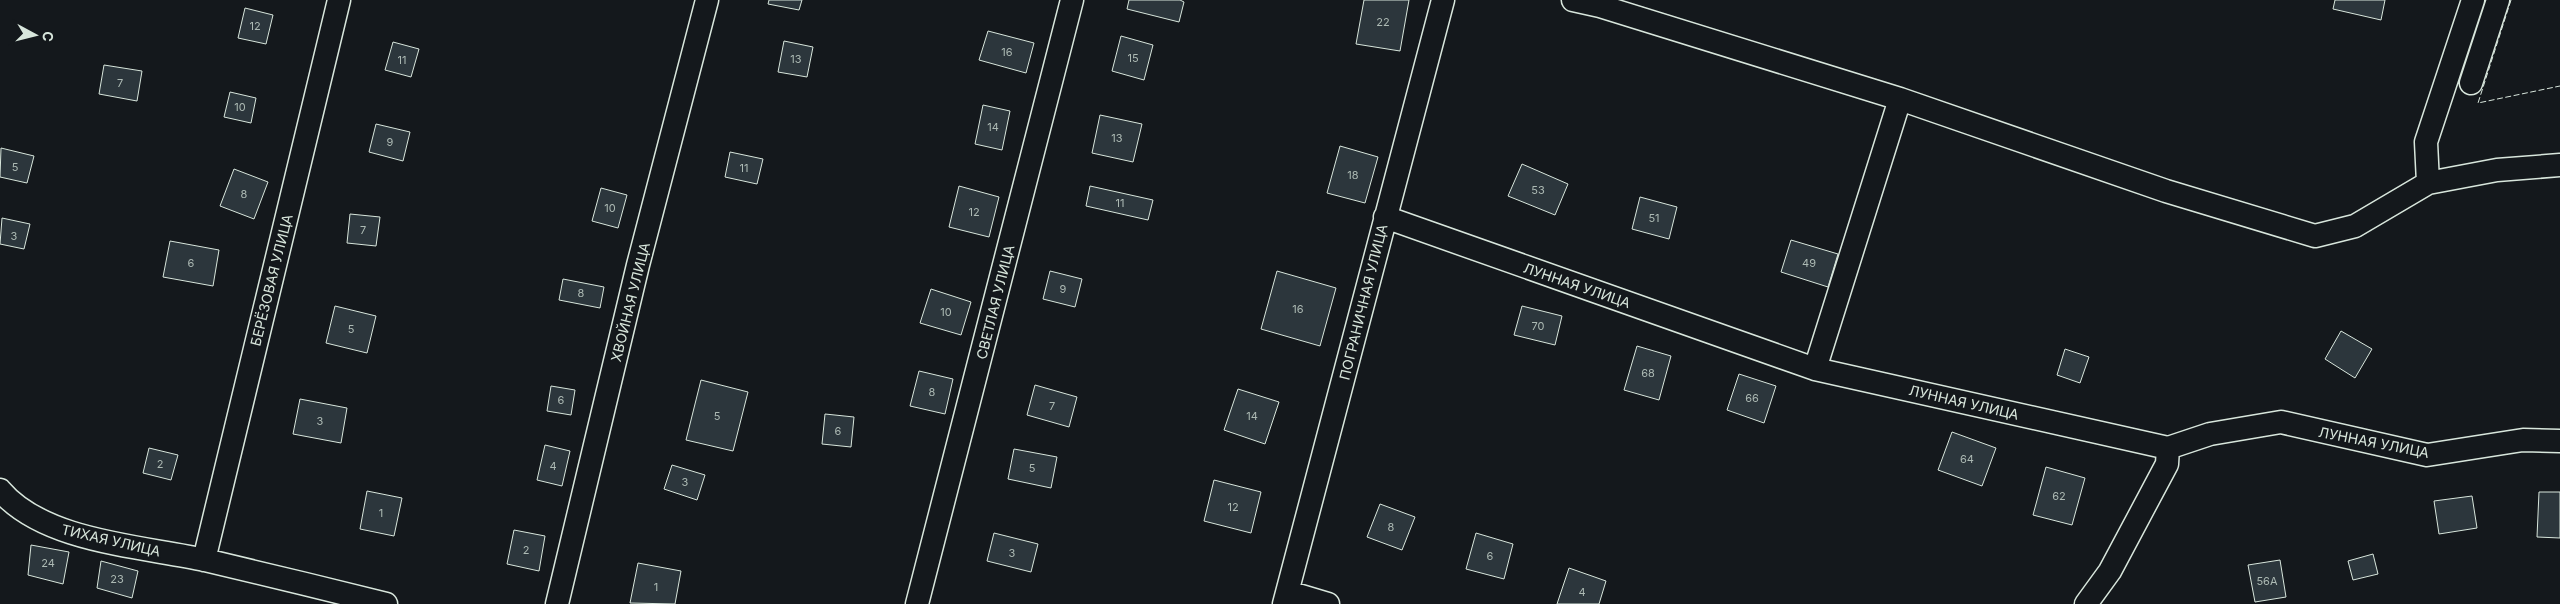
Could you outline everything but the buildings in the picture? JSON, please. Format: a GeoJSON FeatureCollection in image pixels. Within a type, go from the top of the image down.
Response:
{"type":"FeatureCollection","features":[{"type":"Feature","properties":{"kind":"street","name":"БЕРЁЗОВАЯ УЛИЦА"},"geometry":{"type":"LineString","coordinates":[[204,560],[339,0]]}},
{"type":"Feature","properties":{"kind":"street","name":"ХВОЙНАЯ УЛИЦА"},"geometry":{"type":"LineString","coordinates":[[557,604],[638,265],[706,0]]}},
{"type":"Feature","properties":{"kind":"street","name":"СВЕТЛАЯ УЛИЦА"},"geometry":{"type":"LineString","coordinates":[[917,604],[1072,0]]}},
{"type":"Feature","properties":{"kind":"street","name":"ПОГРАНИЧНАЯ УЛИЦА"},"geometry":{"type":"LineString","coordinates":[[1286,598],[1384,217],[1443,0]]}},
{"type":"Feature","properties":{"kind":"street"},"geometry":{"type":"LineString","coordinates":[[1573,0],[1600,6],[1900,99],[2166,191],[2315,236],[2355,226],[2428,183],[2498,170],[2560,165]]}},
{"type":"Feature","properties":{"kind":"street"},"geometry":{"type":"LineString","coordinates":[[2428,183],[2426,142],[2473,0]]}},
{"type":"Feature","properties":{"kind":"street"},"geometry":{"type":"LineString","coordinates":[[2471,83],[2498,0]]}},
{"type":"Feature","properties":{"kind":"street"},"geometry":{"type":"LineString","coordinates":[[1815,369],[1900,99]]}},
{"type":"Feature","properties":{"kind":"street","name":"ЛУННАЯ УЛИЦА"},"geometry":{"type":"LineString","coordinates":[[1384,217],[1815,369],[2168,448],[2210,434],[2281,422],[2427,455],[2524,440],[2560,441]]}},
{"type":"Feature","properties":{"kind":"street"},"geometry":{"type":"LineString","coordinates":[[2086,604],[2110,571],[2167,464],[2168,448]]}},
{"type":"Feature","properties":{"kind":"street","name":"ТИХАЯ УЛИЦА"},"geometry":{"type":"LineString","coordinates":[[0,490],[27,516],[69,533],[204,560],[386,604]]}},
{"type":"Feature","properties":{"kind":"street"},"geometry":{"type":"LineString","coordinates":[[1286,598],[1328,604]]}},
{"type":"Feature","properties":{"kind":"fence"},"geometry":{"type":"LineString","coordinates":[[2511,0],[2478,103],[2560,86]]}}]}
